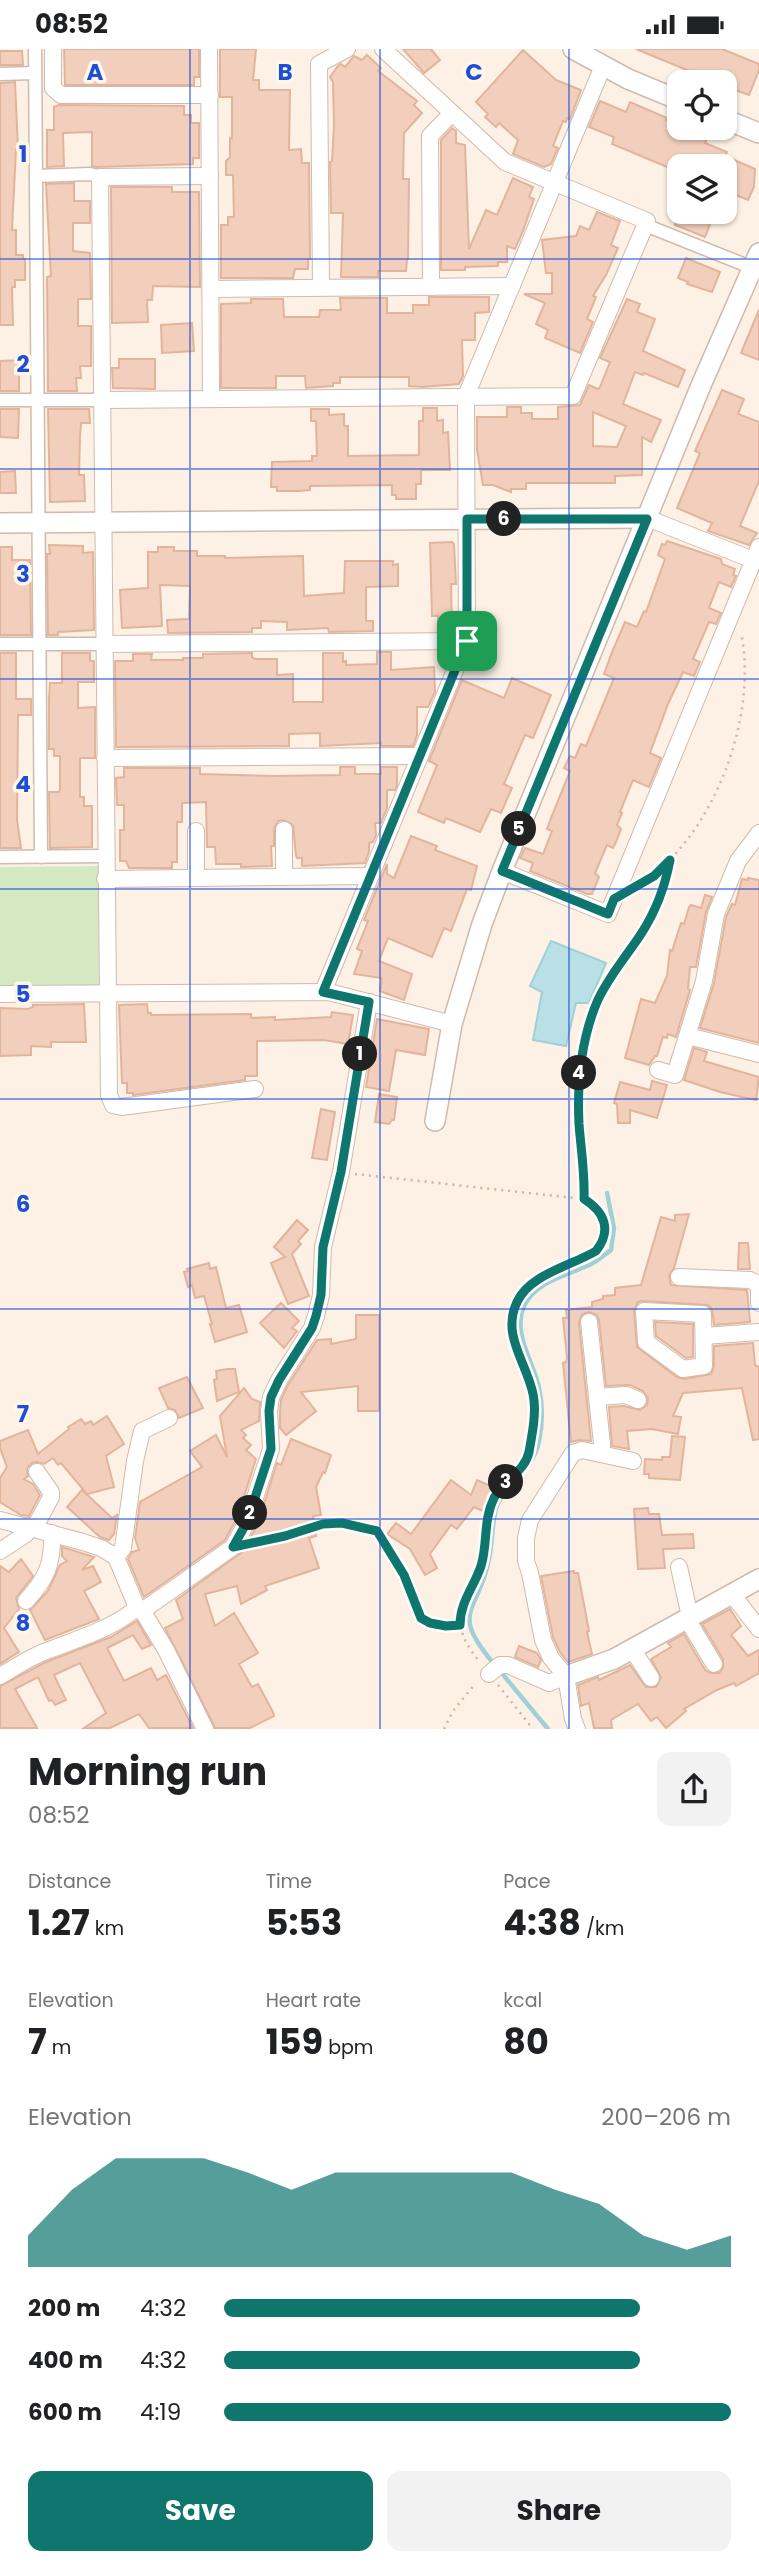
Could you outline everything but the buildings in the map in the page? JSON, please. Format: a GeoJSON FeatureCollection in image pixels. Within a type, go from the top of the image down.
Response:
{"type":"FeatureCollection","features":[{"type":"Feature","properties":{"kind":"street"},"geometry":{"type":"LineString","coordinates":[[35,49],[41,857]]}},
{"type":"Feature","properties":{"kind":"street"},"geometry":{"type":"LineString","coordinates":[[53,49],[53,88],[61,95],[210,95]]}},
{"type":"Feature","properties":{"kind":"street"},"geometry":{"type":"LineString","coordinates":[[209,49],[211,398]]}},
{"type":"Feature","properties":{"kind":"street"},"geometry":{"type":"LineString","coordinates":[[321,288],[320,64],[347,49]]}},
{"type":"Feature","properties":{"kind":"street"},"geometry":{"type":"LineString","coordinates":[[0,400],[573,396],[647,221],[505,162],[383,49]]}},
{"type":"Feature","properties":{"kind":"street"},"geometry":{"type":"LineString","coordinates":[[573,49],[603,66],[667,95]]}},
{"type":"Feature","properties":{"kind":"street"},"geometry":{"type":"LineString","coordinates":[[323,992],[467,641],[466,396],[603,66]]}},
{"type":"Feature","properties":{"kind":"street"},"geometry":{"type":"LineString","coordinates":[[0,74],[35,73]]}},
{"type":"Feature","properties":{"kind":"street"},"geometry":{"type":"LineString","coordinates":[[431,287],[430,136],[452,113]]}},
{"type":"Feature","properties":{"kind":"street"},"geometry":{"type":"LineString","coordinates":[[737,124],[759,133]]}},
{"type":"Feature","properties":{"kind":"street"},"geometry":{"type":"LineString","coordinates":[[36,176],[210,176]]}},
{"type":"Feature","properties":{"kind":"street"},"geometry":{"type":"LineString","coordinates":[[100,177],[109,1095],[113,1105],[122,1107],[255,1089]]}},
{"type":"Feature","properties":{"kind":"street"},"geometry":{"type":"LineString","coordinates":[[435,1121],[452,1024],[482,924],[756,260],[645,225]]}},
{"type":"Feature","properties":{"kind":"street"},"geometry":{"type":"LineString","coordinates":[[211,289],[512,286]]}},
{"type":"Feature","properties":{"kind":"street"},"geometry":{"type":"LineString","coordinates":[[0,523],[647,519],[756,554],[608,914],[502,871]]}},
{"type":"Feature","properties":{"kind":"street"},"geometry":{"type":"LineString","coordinates":[[0,644],[467,641]]}},
{"type":"Feature","properties":{"kind":"street"},"geometry":{"type":"LineString","coordinates":[[104,758],[420,756]]}},
{"type":"Feature","properties":{"kind":"street"},"geometry":{"type":"LineString","coordinates":[[284,830],[284,877]]}},
{"type":"Feature","properties":{"kind":"street"},"geometry":{"type":"LineString","coordinates":[[196,831],[196,878]]}},
{"type":"Feature","properties":{"kind":"street"},"geometry":{"type":"LineString","coordinates":[[658,1070],[675,1075],[704,981],[716,914],[738,861],[748,844],[759,833]]}},
{"type":"Feature","properties":{"kind":"street"},"geometry":{"type":"LineString","coordinates":[[0,857],[105,856]]}},
{"type":"Feature","properties":{"kind":"street"},"geometry":{"type":"LineString","coordinates":[[106,879],[370,876]]}},
{"type":"Feature","properties":{"kind":"street"},"geometry":{"type":"LineString","coordinates":[[0,994],[323,992],[452,1024]]}},
{"type":"Feature","properties":{"kind":"street"},"geometry":{"type":"LineString","coordinates":[[0,1676],[46,1651],[91,1636],[140,1609],[233,1547],[247,1522],[271,1449],[271,1397],[312,1328],[321,1295],[323,1247],[341,1172],[369,1002]]}},
{"type":"Feature","properties":{"kind":"street"},"geometry":{"type":"LineString","coordinates":[[688,1036],[759,1054]]}},
{"type":"Feature","properties":{"kind":"street"},"geometry":{"type":"LineString","coordinates":[[679,1277],[750,1280],[759,1284],[759,1303]]}},
{"type":"Feature","properties":{"kind":"street"},"geometry":{"type":"LineString","coordinates":[[644,1311],[703,1314],[704,1336],[704,1366],[683,1369],[646,1342],[644,1311]]}},
{"type":"Feature","properties":{"kind":"street"},"geometry":{"type":"LineString","coordinates":[[589,1322],[603,1444],[601,1454]]}},
{"type":"Feature","properties":{"kind":"street"},"geometry":{"type":"LineString","coordinates":[[704,1336],[759,1332]]}},
{"type":"Feature","properties":{"kind":"street"},"geometry":{"type":"LineString","coordinates":[[597,1397],[626,1395],[638,1400]]}},
{"type":"Feature","properties":{"kind":"street"},"geometry":{"type":"LineString","coordinates":[[116,1557],[123,1548],[135,1461],[142,1431],[169,1418]]}},
{"type":"Feature","properties":{"kind":"street"},"geometry":{"type":"LineString","coordinates":[[577,1728],[566,1675],[551,1658],[543,1640],[526,1561],[526,1538],[530,1520],[573,1453],[582,1450],[633,1461]]}},
{"type":"Feature","properties":{"kind":"street"},"geometry":{"type":"LineString","coordinates":[[0,1551],[26,1534],[51,1497],[51,1492],[37,1472]]}},
{"type":"Feature","properties":{"kind":"street"},"geometry":{"type":"LineString","coordinates":[[1,1518],[101,1548],[116,1557],[140,1609],[166,1650],[200,1726]]}},
{"type":"Feature","properties":{"kind":"street"},"geometry":{"type":"LineString","coordinates":[[26,1601],[48,1572],[53,1555],[52,1533]]}},
{"type":"Feature","properties":{"kind":"street"},"geometry":{"type":"LineString","coordinates":[[679,1567],[689,1618],[714,1664]]}},
{"type":"Feature","properties":{"kind":"street"},"geometry":{"type":"LineString","coordinates":[[489,1673],[500,1665],[508,1665],[549,1683],[566,1675],[588,1670],[632,1649],[759,1579]]}},
{"type":"Feature","properties":{"kind":"street"},"geometry":{"type":"LineString","coordinates":[[732,1594],[759,1629]]}},
{"type":"Feature","properties":{"kind":"street"},"geometry":{"type":"LineString","coordinates":[[632,1649],[651,1678]]}},
{"type":"Feature","properties":{"kind":"path"},"geometry":{"type":"LineString","coordinates":[[614,899],[654,876],[670,860],[707,818],[726,781],[747,712],[748,674],[744,641],[732,611]]}},
{"type":"Feature","properties":{"kind":"path"},"geometry":{"type":"LineString","coordinates":[[584,1199],[579,1076],[586,1037],[602,992],[655,909],[665,885],[670,860]]}},
{"type":"Feature","properties":{"kind":"path"},"geometry":{"type":"LineString","coordinates":[[341,1172],[584,1199],[601,1215],[604,1224],[603,1242],[596,1251],[528,1286],[515,1306],[512,1332],[534,1396],[528,1453],[520,1470],[502,1486],[489,1510],[480,1569],[460,1614],[464,1639],[472,1653],[533,1728]]}},
{"type":"Feature","properties":{"kind":"path"},"geometry":{"type":"LineString","coordinates":[[233,1547],[285,1536],[323,1524],[342,1523],[377,1531],[404,1575],[421,1618],[446,1626],[460,1625]]}},
{"type":"Feature","properties":{"kind":"path"},"geometry":{"type":"LineString","coordinates":[[444,1728],[466,1692],[489,1673]]}},
{"type":"Feature","properties":{"kind":"green space"},"geometry":{"type":"Polygon","coordinates":[[[98,866],[99,985],[0,987],[0,867],[98,866]]]}},
{"type":"Feature","properties":{"kind":"water"},"geometry":{"type":"Polygon","coordinates":[[[551,941],[606,963],[589,1003],[576,1003],[566,1046],[533,1040],[542,992],[530,986],[551,941]]]}},
{"type":"Feature","properties":{"kind":"waterway"},"geometry":{"type":"LineString","coordinates":[[494,1664],[472,1632],[470,1611],[489,1559],[497,1506],[536,1452],[542,1421],[539,1388],[522,1337],[521,1316],[529,1298],[544,1285],[592,1264],[611,1250],[614,1228],[607,1193]]}},
{"type":"Feature","properties":{"kind":"waterway"},"geometry":{"type":"LineString","coordinates":[[500,1671],[548,1729]]}},
{"type":"Feature","properties":{"kind":"route"},"geometry":{"type":"LineString","coordinates":[[467,519],[647,519],[502,871],[608,914],[614,899],[654,876],[670,860],[665,885],[655,909],[640,936],[613,972],[597,1002],[586,1037],[579,1076],[584,1199],[601,1215],[605,1234],[596,1251],[528,1286],[515,1306],[512,1332],[520,1363],[534,1396],[528,1453],[525,1463],[502,1486],[489,1510],[480,1569],[464,1600],[460,1625],[446,1626],[421,1618],[404,1575],[377,1531],[342,1523],[323,1524],[242,1547],[233,1547],[247,1522],[271,1449],[271,1397],[312,1328],[316,1316],[321,1295],[323,1247],[341,1172],[369,1002],[323,992],[467,641],[467,519]]}}]}
